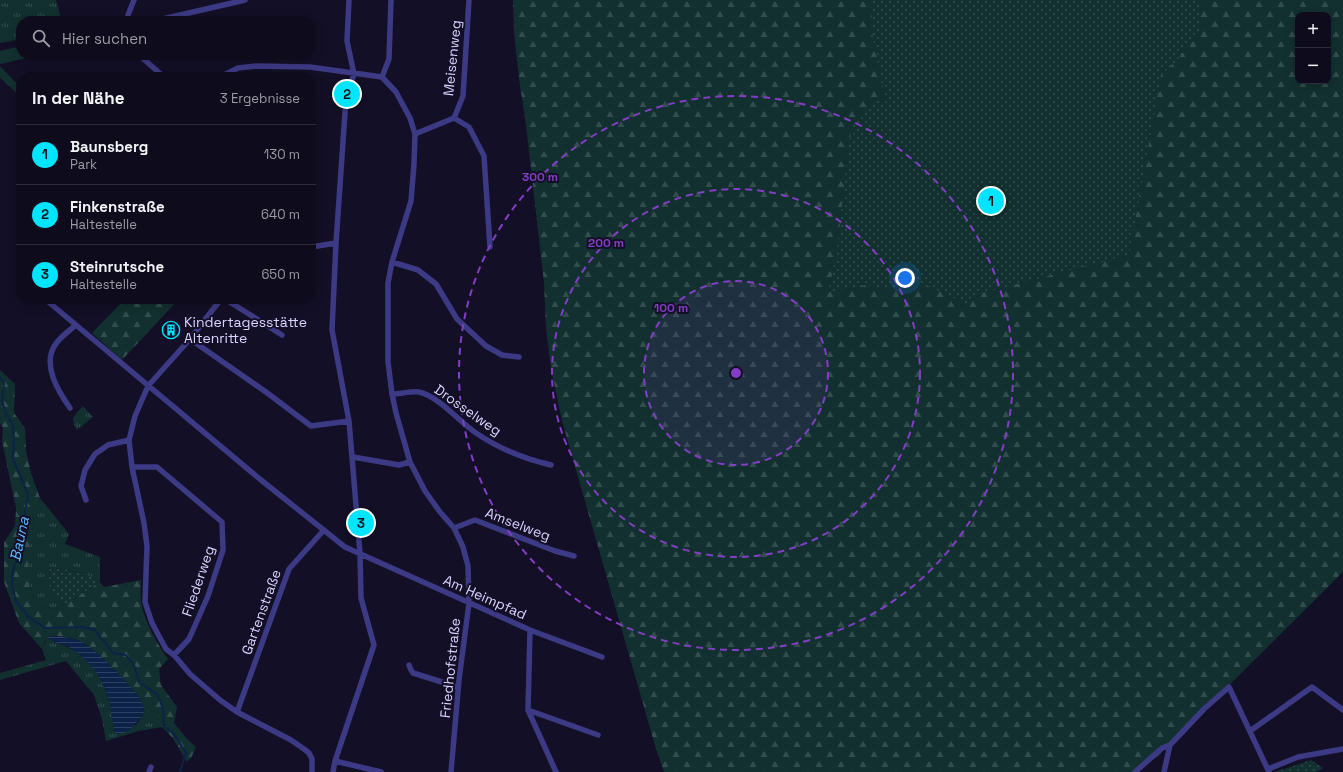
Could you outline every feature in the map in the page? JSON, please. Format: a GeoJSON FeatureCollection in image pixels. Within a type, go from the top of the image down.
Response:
{"type":"FeatureCollection","features":[{"type":"Feature","properties":{"kind":"street"},"geometry":{"type":"LineString","coordinates":[[128,16],[134,0]]}},
{"type":"Feature","properties":{"kind":"street"},"geometry":{"type":"LineString","coordinates":[[175,16],[244,0]]}},
{"type":"Feature","properties":{"kind":"street"},"geometry":{"type":"LineString","coordinates":[[333,772],[335,761],[374,646],[361,598],[360,553],[353,457],[349,421],[332,330],[336,243],[346,98],[354,74],[347,41],[349,0]]}},
{"type":"Feature","properties":{"kind":"street"},"geometry":{"type":"LineString","coordinates":[[382,77],[389,59],[391,0]]}},
{"type":"Feature","properties":{"kind":"street","name":"Meisenweg"},"geometry":{"type":"LineString","coordinates":[[454,118],[463,96],[469,0]]}},
{"type":"Feature","properties":{"kind":"street"},"geometry":{"type":"LineString","coordinates":[[145,60],[158,72]]}},
{"type":"Feature","properties":{"kind":"street"},"geometry":{"type":"LineString","coordinates":[[230,72],[238,68],[256,66],[310,67],[382,77],[396,92],[410,118],[415,134],[454,118],[470,127],[484,156],[490,246]]}},
{"type":"Feature","properties":{"kind":"street","name":"Friedhofstraße"},"geometry":{"type":"LineString","coordinates":[[415,134],[411,201],[392,262],[388,283],[388,362],[392,394],[410,462],[425,491],[454,528],[463,547],[468,566],[469,603],[458,687],[451,772]]}},
{"type":"Feature","properties":{"kind":"street"},"geometry":{"type":"LineString","coordinates":[[316,246],[336,243]]}},
{"type":"Feature","properties":{"kind":"street"},"geometry":{"type":"LineString","coordinates":[[392,262],[418,270],[436,284],[457,319],[486,346],[502,355],[519,357]]}},
{"type":"Feature","properties":{"kind":"street","name":"Am Heimpfad"},"geometry":{"type":"LineString","coordinates":[[52,304],[148,386],[323,531],[345,547],[530,630],[602,657]]}},
{"type":"Feature","properties":{"kind":"street"},"geometry":{"type":"LineString","coordinates":[[217,304],[190,339],[148,386],[135,416],[129,440],[132,467],[144,523],[147,546],[145,602],[152,623],[166,649],[174,655],[190,674],[220,700],[237,712],[291,740],[309,753],[312,759],[312,772]]}},
{"type":"Feature","properties":{"kind":"street"},"geometry":{"type":"LineString","coordinates":[[233,304],[282,335]]}},
{"type":"Feature","properties":{"kind":"street"},"geometry":{"type":"LineString","coordinates":[[70,408],[54,378],[50,360],[56,343],[76,325]]}},
{"type":"Feature","properties":{"kind":"street"},"geometry":{"type":"LineString","coordinates":[[190,339],[266,392],[311,426],[349,421]]}},
{"type":"Feature","properties":{"kind":"street","name":"Drosselweg"},"geometry":{"type":"LineString","coordinates":[[392,394],[418,392],[432,397],[475,432],[498,446],[533,461],[551,465]]}},
{"type":"Feature","properties":{"kind":"street"},"geometry":{"type":"LineString","coordinates":[[86,500],[81,486],[85,470],[96,454],[108,445],[129,440]]}},
{"type":"Feature","properties":{"kind":"street"},"geometry":{"type":"LineString","coordinates":[[353,457],[399,465],[410,462]]}},
{"type":"Feature","properties":{"kind":"street","name":"Fliederweg"},"geometry":{"type":"LineString","coordinates":[[132,467],[157,468],[222,522],[223,550],[208,596],[189,639],[174,655]]}},
{"type":"Feature","properties":{"kind":"street","name":"Amselweg"},"geometry":{"type":"LineString","coordinates":[[454,528],[475,520],[555,551],[574,556]]}},
{"type":"Feature","properties":{"kind":"street","name":"Gartenstraße"},"geometry":{"type":"LineString","coordinates":[[237,712],[289,569],[323,531]]}},
{"type":"Feature","properties":{"kind":"street"},"geometry":{"type":"LineString","coordinates":[[530,630],[528,710],[556,772]]}},
{"type":"Feature","properties":{"kind":"street"},"geometry":{"type":"LineString","coordinates":[[409,665],[413,672],[458,687]]}},
{"type":"Feature","properties":{"kind":"street"},"geometry":{"type":"LineString","coordinates":[[1250,731],[1312,687],[1343,710]]}},
{"type":"Feature","properties":{"kind":"street"},"geometry":{"type":"LineString","coordinates":[[1135,772],[1162,748],[1170,745],[1204,709],[1229,688],[1268,771],[1298,757],[1343,749]]}},
{"type":"Feature","properties":{"kind":"street"},"geometry":{"type":"LineString","coordinates":[[528,710],[598,735]]}},
{"type":"Feature","properties":{"kind":"street"},"geometry":{"type":"LineString","coordinates":[[1164,772],[1170,745]]}},
{"type":"Feature","properties":{"kind":"street"},"geometry":{"type":"LineString","coordinates":[[335,761],[381,772]]}},
{"type":"Feature","properties":{"kind":"green space"},"geometry":{"type":"Polygon","coordinates":[[[0,0],[56,0],[61,16],[16,16],[16,40],[0,43],[0,0]]]}},
{"type":"Feature","properties":{"kind":"green space"},"geometry":{"type":"Polygon","coordinates":[[[513,0],[1343,0],[1343,572],[1157,757],[1136,772],[664,772],[656,749],[562,421],[551,369],[546,328],[544,283],[526,125],[514,32],[513,0]]]}},
{"type":"Feature","properties":{"kind":"green space"},"geometry":{"type":"Polygon","coordinates":[[[872,0],[1201,0],[1199,31],[1177,60],[1161,75],[1129,255],[974,295],[966,304],[926,285],[913,285],[893,290],[867,285],[828,292],[837,252],[852,125],[865,108],[875,102],[885,99],[872,32],[872,0]]]}},
{"type":"Feature","properties":{"kind":"green space"},"geometry":{"type":"Polygon","coordinates":[[[16,47],[16,60],[18,60],[0,64],[0,51],[16,47]]]}},
{"type":"Feature","properties":{"kind":"green space"},"geometry":{"type":"Polygon","coordinates":[[[0,66],[16,83],[16,92],[0,78],[0,66]]]}},
{"type":"Feature","properties":{"kind":"green space"},"geometry":{"type":"Polygon","coordinates":[[[120,304],[174,304],[122,360],[92,333],[120,304]]]}},
{"type":"Feature","properties":{"kind":"green space"},"geometry":{"type":"Polygon","coordinates":[[[0,370],[15,384],[14,413],[25,428],[26,451],[31,473],[40,498],[30,543],[27,572],[29,587],[37,604],[53,609],[64,605],[100,582],[104,587],[141,580],[141,602],[145,616],[155,639],[168,659],[159,669],[161,685],[177,707],[174,723],[187,739],[196,747],[191,758],[187,762],[172,737],[162,727],[157,710],[144,713],[142,702],[137,695],[104,660],[88,646],[82,642],[66,637],[52,636],[46,639],[42,649],[19,623],[4,582],[4,542],[15,526],[16,508],[2,441],[3,428],[0,423],[0,370]]]}},
{"type":"Feature","properties":{"kind":"green space"},"geometry":{"type":"Polygon","coordinates":[[[83,406],[93,417],[77,430],[73,419],[83,406]]]}},
{"type":"Feature","properties":{"kind":"green space"},"geometry":{"type":"Polygon","coordinates":[[[40,498],[69,534],[65,544],[100,557],[100,582],[83,573],[50,567],[49,579],[51,588],[64,605],[53,609],[37,604],[29,588],[27,579],[30,543],[40,498]]]}},
{"type":"Feature","properties":{"kind":"green space"},"geometry":{"type":"Polygon","coordinates":[[[50,567],[83,573],[100,582],[64,605],[52,592],[49,579],[50,567]]]}},
{"type":"Feature","properties":{"kind":"green space"},"geometry":{"type":"Polygon","coordinates":[[[47,638],[75,651],[84,658],[99,676],[111,708],[114,731],[136,725],[144,713],[157,710],[162,727],[139,731],[106,741],[102,719],[94,695],[66,661],[0,680],[0,673],[46,660],[42,649],[47,638]]]}},
{"type":"Feature","properties":{"kind":"green space"},"geometry":{"type":"Polygon","coordinates":[[[1311,760],[1323,768],[1316,772],[1275,772],[1311,760]]]}},
{"type":"Feature","properties":{"kind":"water"},"geometry":{"type":"Polygon","coordinates":[[[50,636],[72,638],[90,647],[137,694],[143,705],[144,713],[129,730],[121,734],[116,734],[107,693],[94,669],[75,651],[47,638],[50,636]]]}},
{"type":"Feature","properties":{"kind":"waterway","name":"Bauna"},"geometry":{"type":"LineString","coordinates":[[0,378],[4,382],[2,401],[6,414],[13,425],[13,459],[28,494],[19,553],[13,570],[12,584],[16,602],[30,618],[45,628],[82,627],[95,630],[113,653],[126,655],[134,665],[139,682],[158,695],[163,709],[164,726],[174,734],[186,753],[180,772]]}},
{"type":"Feature","properties":{"kind":"place","name":"Finkenstraße"},"geometry":{"type":"Point","coordinates":[347,94]}},
{"type":"Feature","properties":{"kind":"place","name":"Baunsberg"},"geometry":{"type":"Point","coordinates":[991,201]}},
{"type":"Feature","properties":{"kind":"place","name":"Kindertagesstätte Altenritte"},"geometry":{"type":"Point","coordinates":[171,330]}},
{"type":"Feature","properties":{"kind":"place","name":"Steinrutsche"},"geometry":{"type":"Point","coordinates":[361,523]}}]}
